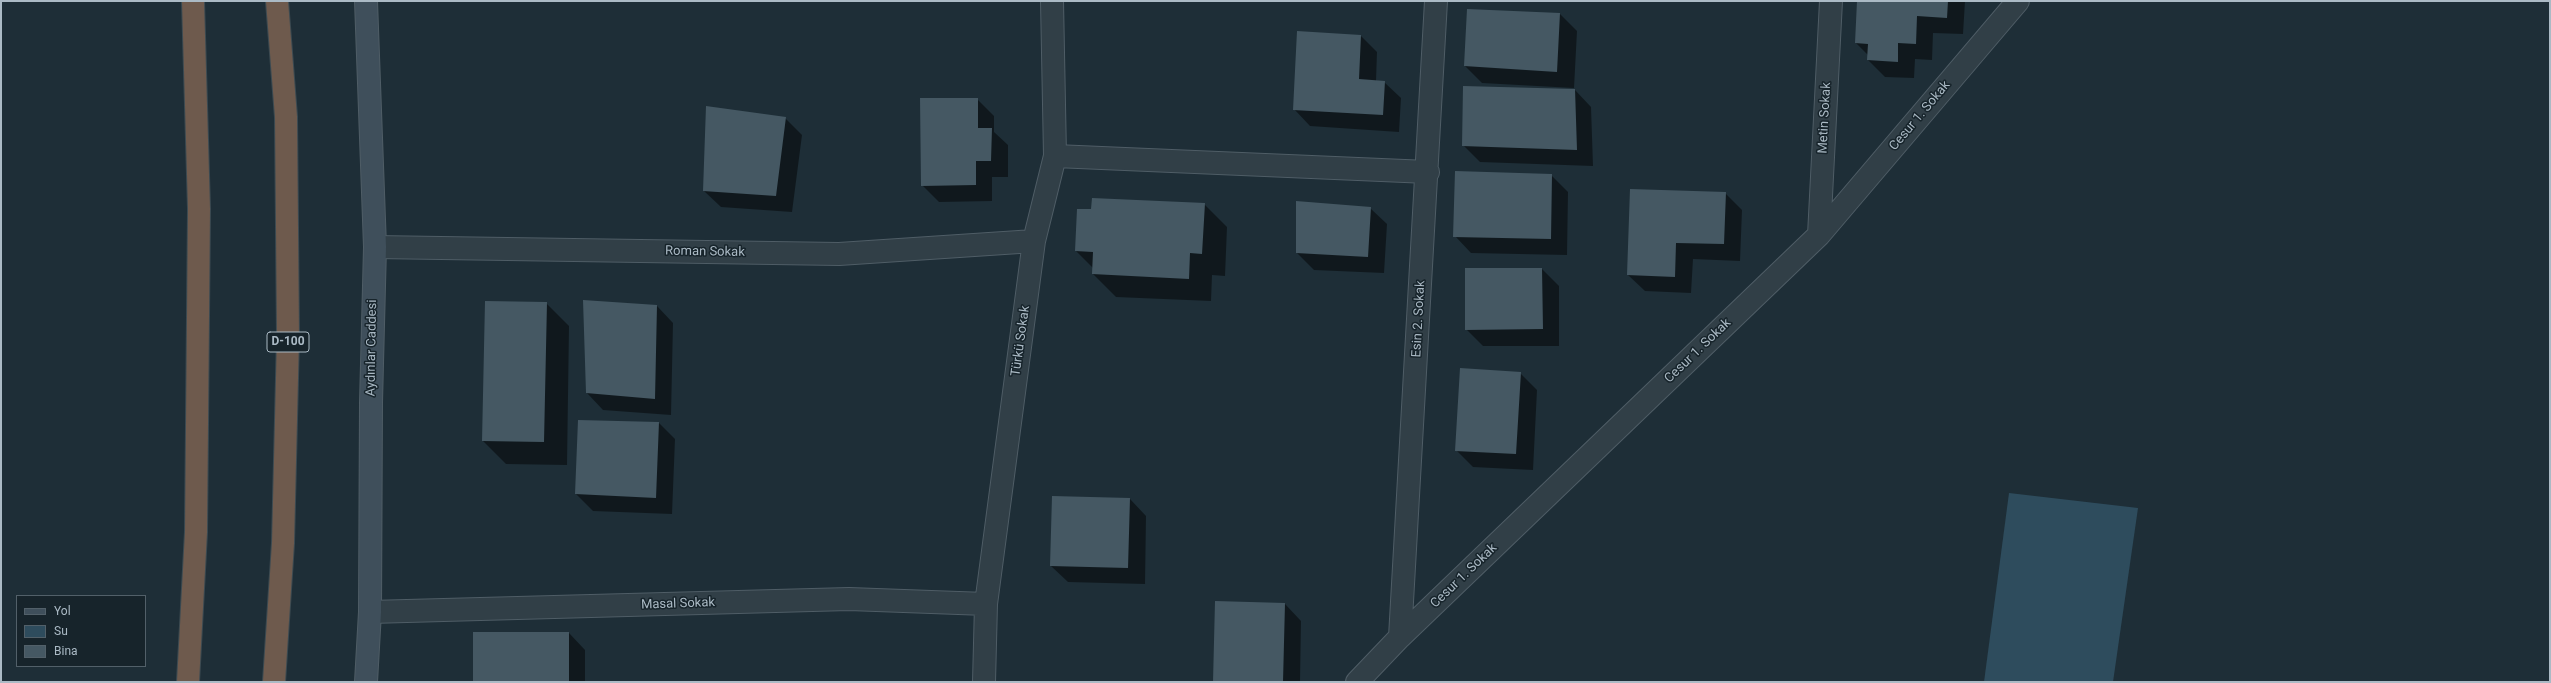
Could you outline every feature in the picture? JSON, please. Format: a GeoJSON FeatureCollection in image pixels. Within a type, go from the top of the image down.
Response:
{"type":"FeatureCollection","features":[{"type":"Feature","properties":{"kind":"highway"},"geometry":{"type":"LineString","coordinates":[[188,682],[196,532],[199,225],[193,1]]}},
{"type":"Feature","properties":{"kind":"highway","name":"D-100"},"geometry":{"type":"LineString","coordinates":[[274,682],[283,543],[288,337],[286,117],[277,1]]}},
{"type":"Feature","properties":{"kind":"street","name":"Türkü Sokak"},"geometry":{"type":"LineString","coordinates":[[984,682],[986,604],[1034,241],[1055,156],[1052,1]]}},
{"type":"Feature","properties":{"kind":"street","name":"Esin 2. Sokak"},"geometry":{"type":"LineString","coordinates":[[1400,637],[1428,172],[1436,1]]}},
{"type":"Feature","properties":{"kind":"street","name":"Metin Sokak"},"geometry":{"type":"LineString","coordinates":[[1819,235],[1831,1]]}},
{"type":"Feature","properties":{"kind":"street","name":"Cesur 1. Sokak"},"geometry":{"type":"LineString","coordinates":[[1357,682],[1400,637],[1819,235],[2018,1]]}},
{"type":"Feature","properties":{"kind":"street","name":"Aydınlar Caddesi"},"geometry":{"type":"LineString","coordinates":[[366,682],[370,612],[370,403],[375,247],[368,5]]}},
{"type":"Feature","properties":{"kind":"street"},"geometry":{"type":"LineString","coordinates":[[1055,156],[1428,172]]}},
{"type":"Feature","properties":{"kind":"street","name":"Roman Sokak"},"geometry":{"type":"LineString","coordinates":[[375,247],[839,254],[1034,241]]}},
{"type":"Feature","properties":{"kind":"street","name":"Masal Sokak"},"geometry":{"type":"LineString","coordinates":[[370,612],[849,599],[986,604]]}},
{"type":"Feature","properties":{"kind":"water"},"geometry":{"type":"Polygon","coordinates":[[[2009,493],[2138,508],[2113,682],[1984,682],[2009,493]]]}},
{"type":"Feature","properties":{"kind":"building"},"geometry":{"type":"Polygon","coordinates":[[[1857,1],[1948,1],[1947,18],[1917,16],[1916,44],[1898,43],[1898,62],[1867,60],[1868,44],[1855,43],[1857,1]]]}},
{"type":"Feature","properties":{"kind":"building"},"geometry":{"type":"Polygon","coordinates":[[[1467,9],[1560,13],[1557,72],[1464,66],[1467,9]]]}},
{"type":"Feature","properties":{"kind":"building"},"geometry":{"type":"Polygon","coordinates":[[[1297,31],[1361,35],[1359,79],[1385,81],[1383,115],[1293,110],[1297,31]]]}},
{"type":"Feature","properties":{"kind":"building"},"geometry":{"type":"Polygon","coordinates":[[[1463,86],[1575,89],[1577,150],[1462,146],[1463,86]]]}},
{"type":"Feature","properties":{"kind":"building"},"geometry":{"type":"Polygon","coordinates":[[[920,98],[978,98],[978,128],[992,128],[991,161],[976,161],[976,185],[921,186],[920,98]]]}},
{"type":"Feature","properties":{"kind":"building"},"geometry":{"type":"Polygon","coordinates":[[[706,106],[786,117],[776,196],[703,191],[706,106]]]}},
{"type":"Feature","properties":{"kind":"building"},"geometry":{"type":"Polygon","coordinates":[[[1455,171],[1552,174],[1551,239],[1453,237],[1455,171]]]}},
{"type":"Feature","properties":{"kind":"building"},"geometry":{"type":"Polygon","coordinates":[[[1630,189],[1726,192],[1724,244],[1676,243],[1675,277],[1627,275],[1630,189]]]}},
{"type":"Feature","properties":{"kind":"building"},"geometry":{"type":"Polygon","coordinates":[[[1092,198],[1205,203],[1202,254],[1190,253],[1189,279],[1092,274],[1093,252],[1075,251],[1077,209],[1091,209],[1092,198]]]}},
{"type":"Feature","properties":{"kind":"building"},"geometry":{"type":"Polygon","coordinates":[[[1296,201],[1371,207],[1368,257],[1296,253],[1296,201]]]}},
{"type":"Feature","properties":{"kind":"building"},"geometry":{"type":"Polygon","coordinates":[[[1465,268],[1542,268],[1543,329],[1465,330],[1465,268]]]}},
{"type":"Feature","properties":{"kind":"building"},"geometry":{"type":"Polygon","coordinates":[[[583,300],[657,305],[655,399],[586,393],[583,300]]]}},
{"type":"Feature","properties":{"kind":"building"},"geometry":{"type":"Polygon","coordinates":[[[485,301],[547,302],[544,442],[482,441],[485,301]]]}},
{"type":"Feature","properties":{"kind":"building"},"geometry":{"type":"Polygon","coordinates":[[[1460,368],[1521,372],[1516,454],[1455,451],[1460,368]]]}},
{"type":"Feature","properties":{"kind":"building"},"geometry":{"type":"Polygon","coordinates":[[[578,420],[659,422],[656,498],[575,494],[578,420]]]}},
{"type":"Feature","properties":{"kind":"building"},"geometry":{"type":"Polygon","coordinates":[[[1052,496],[1130,498],[1128,568],[1050,566],[1052,496]]]}},
{"type":"Feature","properties":{"kind":"building"},"geometry":{"type":"Polygon","coordinates":[[[1215,601],[1285,603],[1283,682],[1213,682],[1215,601]]]}},
{"type":"Feature","properties":{"kind":"building"},"geometry":{"type":"Polygon","coordinates":[[[473,632],[569,632],[569,682],[473,682],[473,632]]]}}]}
